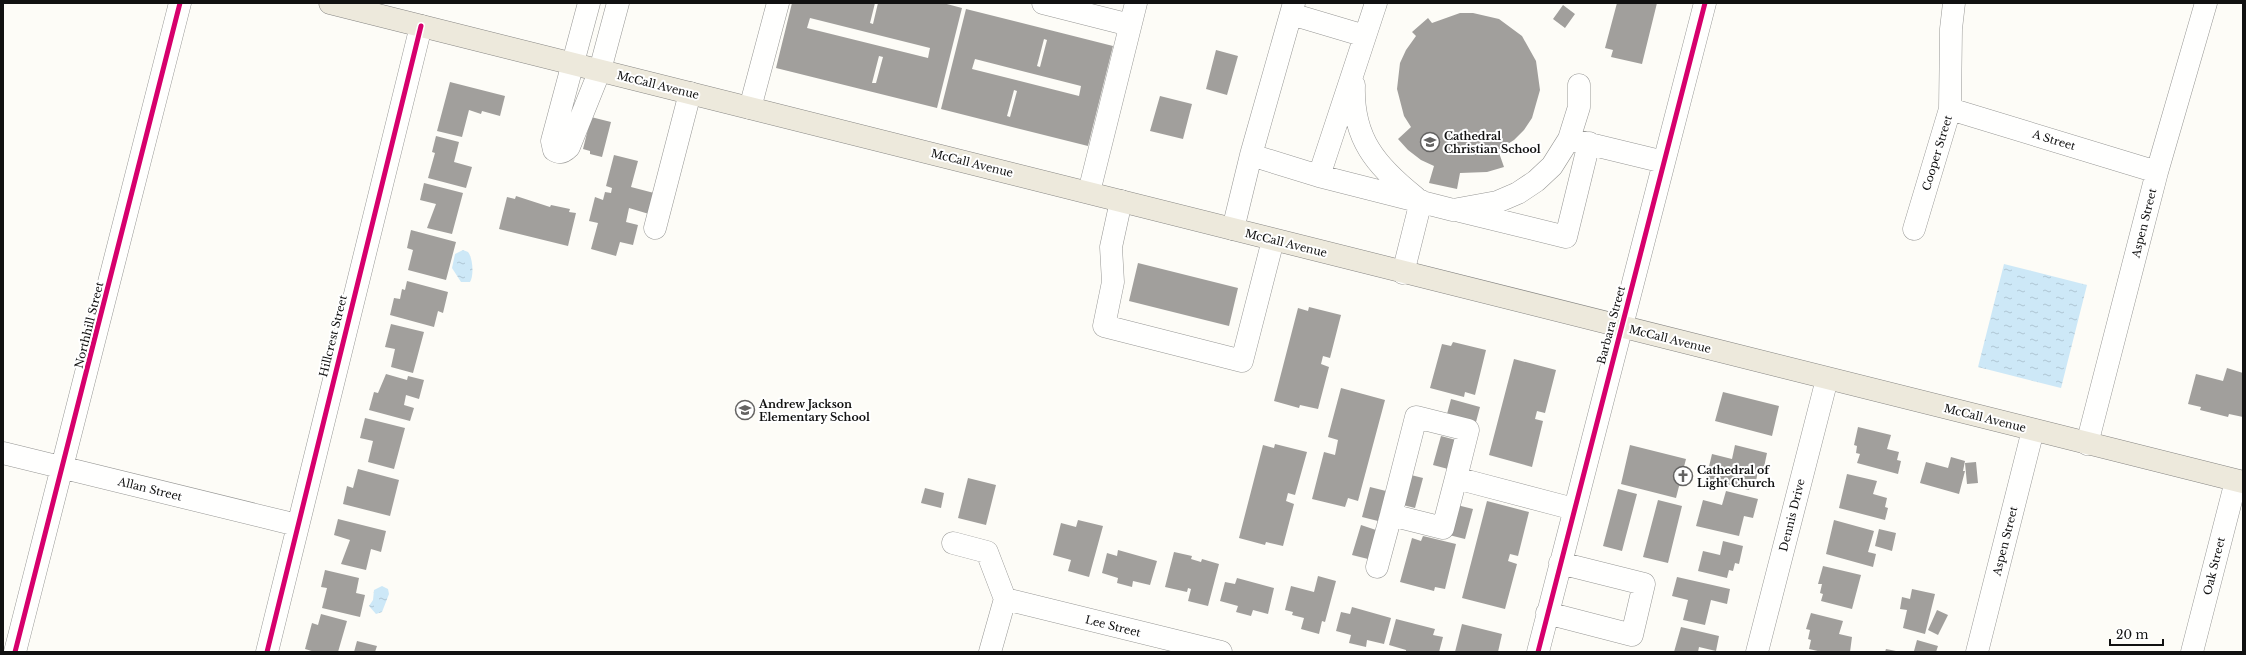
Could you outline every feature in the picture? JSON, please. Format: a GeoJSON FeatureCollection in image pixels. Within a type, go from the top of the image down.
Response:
{"type":"FeatureCollection","features":[{"type":"Feature","properties":{"kind":"main road","name":"McCall Avenue"},"geometry":{"type":"LineString","coordinates":[[330,3],[1089,192],[1403,273],[2240,481]]}},
{"type":"Feature","properties":{"kind":"street","name":"Northhill Street"},"geometry":{"type":"LineString","coordinates":[[15,652],[180,3]]}},
{"type":"Feature","properties":{"kind":"street"},"geometry":{"type":"LineString","coordinates":[[588,3],[552,141],[554,150],[558,152],[562,152],[569,147],[600,70],[618,3]]}},
{"type":"Feature","properties":{"kind":"street"},"geometry":{"type":"LineString","coordinates":[[750,108],[778,3]]}},
{"type":"Feature","properties":{"kind":"street"},"geometry":{"type":"LineString","coordinates":[[1043,3],[1130,25]]}},
{"type":"Feature","properties":{"kind":"street"},"geometry":{"type":"LineString","coordinates":[[1089,192],[1136,3]]}},
{"type":"Feature","properties":{"kind":"street"},"geometry":{"type":"LineString","coordinates":[[1319,176],[1376,3]]}},
{"type":"Feature","properties":{"kind":"street","name":"Barbara Street"},"geometry":{"type":"LineString","coordinates":[[1538,652],[1705,3]]}},
{"type":"Feature","properties":{"kind":"street","name":"Cooper Street"},"geometry":{"type":"LineString","coordinates":[[1914,229],[1950,109],[1951,29],[1954,3]]}},
{"type":"Feature","properties":{"kind":"street","name":"Aspen Street"},"geometry":{"type":"LineString","coordinates":[[2087,444],[2157,172],[2206,3]]}},
{"type":"Feature","properties":{"kind":"street"},"geometry":{"type":"LineString","coordinates":[[1233,229],[1251,155],[1293,8],[1365,36]]}},
{"type":"Feature","properties":{"kind":"street","name":"Hillcrest Street"},"geometry":{"type":"LineString","coordinates":[[267,652],[297,525],[421,26]]}},
{"type":"Feature","properties":{"kind":"street"},"geometry":{"type":"LineString","coordinates":[[1358,58],[1354,79],[1353,102],[1357,124],[1366,145],[1383,169],[1421,201]]}},
{"type":"Feature","properties":{"kind":"street"},"geometry":{"type":"LineString","coordinates":[[1251,155],[1319,176],[1566,237],[1579,141],[1579,85]]}},
{"type":"Feature","properties":{"kind":"street"},"geometry":{"type":"LineString","coordinates":[[655,228],[690,93]]}},
{"type":"Feature","properties":{"kind":"street","name":"A Street"},"geometry":{"type":"LineString","coordinates":[[1950,109],[2157,172]]}},
{"type":"Feature","properties":{"kind":"street"},"geometry":{"type":"LineString","coordinates":[[1579,141],[1664,162]]}},
{"type":"Feature","properties":{"kind":"street"},"geometry":{"type":"LineString","coordinates":[[1453,210],[1497,202],[1518,194],[1536,182],[1579,141]]}},
{"type":"Feature","properties":{"kind":"street"},"geometry":{"type":"LineString","coordinates":[[1121,201],[1111,247],[1113,282],[1104,326],[1242,361],[1273,240]]}},
{"type":"Feature","properties":{"kind":"street"},"geometry":{"type":"LineString","coordinates":[[1403,273],[1421,201]]}},
{"type":"Feature","properties":{"kind":"street","name":"Dennis Drive"},"geometry":{"type":"LineString","coordinates":[[1757,652],[1827,379]]}},
{"type":"Feature","properties":{"kind":"street"},"geometry":{"type":"LineString","coordinates":[[1377,567],[1416,417],[1468,430],[1443,528],[1391,515]]}},
{"type":"Feature","properties":{"kind":"street","name":"Aspen Street"},"geometry":{"type":"LineString","coordinates":[[1976,652],[2033,430]]}},
{"type":"Feature","properties":{"kind":"street","name":"Allan Street"},"geometry":{"type":"LineString","coordinates":[[3,453],[297,525]]}},
{"type":"Feature","properties":{"kind":"street"},"geometry":{"type":"LineString","coordinates":[[1456,478],[1574,510]]}},
{"type":"Feature","properties":{"kind":"street","name":"Oak Street"},"geometry":{"type":"LineString","coordinates":[[2192,652],[2240,481]]}},
{"type":"Feature","properties":{"kind":"street"},"geometry":{"type":"LineString","coordinates":[[953,543],[987,552],[1005,599],[990,652]]}},
{"type":"Feature","properties":{"kind":"street"},"geometry":{"type":"LineString","coordinates":[[1548,613],[1632,635],[1644,584],[1560,563]]}},
{"type":"Feature","properties":{"kind":"street","name":"Lee Street"},"geometry":{"type":"LineString","coordinates":[[1005,599],[1221,652]]}},
{"type":"Feature","properties":{"kind":"water"},"geometry":{"type":"Polygon","coordinates":[[[463,250],[468,252],[471,258],[472,271],[470,282],[461,282],[452,268],[455,254],[463,250]]]}},
{"type":"Feature","properties":{"kind":"water"},"geometry":{"type":"Polygon","coordinates":[[[2004,264],[2087,285],[2061,388],[1978,367],[2004,264]]]}},
{"type":"Feature","properties":{"kind":"water"},"geometry":{"type":"Polygon","coordinates":[[[382,586],[388,589],[389,594],[382,612],[376,614],[369,606],[373,600],[374,590],[382,586]]]}},
{"type":"Feature","properties":{"kind":"building"},"geometry":{"type":"Polygon","coordinates":[[[792,3],[875,3],[870,23],[873,24],[878,3],[943,3],[962,8],[937,108],[776,68],[792,3]],[[810,18],[807,28],[928,58],[930,48],[810,18]],[[879,56],[872,83],[876,83],[883,57],[879,56]]]}},
{"type":"Feature","properties":{"kind":"building"},"geometry":{"type":"Polygon","coordinates":[[[1617,3],[1657,3],[1642,64],[1611,57],[1613,50],[1605,48],[1617,3]]]}},
{"type":"Feature","properties":{"kind":"building"},"geometry":{"type":"Polygon","coordinates":[[[1563,5],[1575,14],[1565,28],[1553,19],[1563,5]]]}},
{"type":"Feature","properties":{"kind":"building"},"geometry":{"type":"Polygon","coordinates":[[[966,9],[1113,46],[1088,146],[941,109],[966,9]],[[1044,39],[1037,66],[1040,67],[1047,40],[1044,39]],[[975,59],[972,69],[1079,96],[1081,86],[975,59]],[[1014,90],[1007,116],[1010,117],[1017,91],[1014,90]]]}},
{"type":"Feature","properties":{"kind":"building"},"geometry":{"type":"Polygon","coordinates":[[[1460,13],[1473,13],[1499,19],[1522,36],[1536,61],[1540,90],[1532,118],[1524,130],[1514,140],[1498,150],[1504,167],[1487,172],[1460,173],[1457,189],[1429,183],[1434,166],[1421,160],[1408,150],[1398,139],[1411,127],[1404,116],[1397,89],[1400,63],[1406,50],[1416,36],[1412,32],[1428,18],[1432,23],[1460,13]]]}},
{"type":"Feature","properties":{"kind":"building"},"geometry":{"type":"Polygon","coordinates":[[[1216,50],[1238,56],[1227,95],[1206,89],[1216,50]]]}},
{"type":"Feature","properties":{"kind":"building"},"geometry":{"type":"Polygon","coordinates":[[[450,82],[505,96],[500,116],[482,111],[481,114],[469,110],[462,137],[437,131],[450,82]]]}},
{"type":"Feature","properties":{"kind":"building"},"geometry":{"type":"Polygon","coordinates":[[[1160,96],[1192,104],[1183,139],[1150,131],[1160,96]]]}},
{"type":"Feature","properties":{"kind":"building"},"geometry":{"type":"Polygon","coordinates":[[[591,117],[611,122],[602,157],[590,154],[590,151],[583,149],[591,117]]]}},
{"type":"Feature","properties":{"kind":"building"},"geometry":{"type":"Polygon","coordinates":[[[436,136],[459,142],[454,162],[472,167],[466,188],[428,178],[435,153],[432,152],[436,136]]]}},
{"type":"Feature","properties":{"kind":"building"},"geometry":{"type":"Polygon","coordinates":[[[614,155],[638,161],[631,187],[654,193],[649,214],[629,208],[626,222],[638,225],[633,245],[620,242],[616,256],[591,249],[598,223],[589,221],[595,197],[603,200],[605,192],[611,193],[612,188],[606,186],[614,155]]]}},
{"type":"Feature","properties":{"kind":"building"},"geometry":{"type":"Polygon","coordinates":[[[424,183],[463,193],[452,234],[427,228],[436,204],[420,200],[424,183]]]}},
{"type":"Feature","properties":{"kind":"building"},"geometry":{"type":"Polygon","coordinates":[[[516,196],[550,207],[551,205],[570,209],[569,212],[576,213],[568,246],[499,229],[507,197],[515,199],[516,196]]]}},
{"type":"Feature","properties":{"kind":"building"},"geometry":{"type":"Polygon","coordinates":[[[411,230],[456,242],[446,280],[408,270],[413,250],[407,248],[411,230]]]}},
{"type":"Feature","properties":{"kind":"building"},"geometry":{"type":"Polygon","coordinates":[[[1138,263],[1238,288],[1229,326],[1129,301],[1138,263]]]}},
{"type":"Feature","properties":{"kind":"building"},"geometry":{"type":"Polygon","coordinates":[[[407,281],[448,292],[443,313],[438,311],[434,327],[390,315],[394,298],[400,299],[402,289],[405,290],[407,281]]]}},
{"type":"Feature","properties":{"kind":"building"},"geometry":{"type":"Polygon","coordinates":[[[1309,307],[1341,315],[1330,358],[1323,356],[1321,364],[1329,367],[1318,409],[1300,405],[1299,408],[1274,401],[1298,308],[1308,311],[1309,307]]]}},
{"type":"Feature","properties":{"kind":"building"},"geometry":{"type":"Polygon","coordinates":[[[391,324],[424,332],[413,373],[391,367],[395,349],[385,347],[391,324]]]}},
{"type":"Feature","properties":{"kind":"building"},"geometry":{"type":"Polygon","coordinates":[[[1453,342],[1486,350],[1475,395],[1465,392],[1464,397],[1430,388],[1442,344],[1451,346],[1453,342]]]}},
{"type":"Feature","properties":{"kind":"building"},"geometry":{"type":"Polygon","coordinates":[[[1514,359],[1556,370],[1545,413],[1537,411],[1535,419],[1543,421],[1532,467],[1489,455],[1514,359]]]}},
{"type":"Feature","properties":{"kind":"building"},"geometry":{"type":"Polygon","coordinates":[[[2227,368],[2243,373],[2243,417],[2229,414],[2228,417],[2200,410],[2201,407],[2188,404],[2196,374],[2223,381],[2227,368]]]}},
{"type":"Feature","properties":{"kind":"building"},"geometry":{"type":"Polygon","coordinates":[[[386,374],[407,380],[408,376],[424,380],[419,399],[406,395],[404,405],[414,408],[410,421],[369,410],[374,392],[378,393],[386,374]]]}},
{"type":"Feature","properties":{"kind":"building"},"geometry":{"type":"Polygon","coordinates":[[[1341,388],[1385,400],[1358,501],[1348,498],[1345,507],[1312,499],[1324,452],[1335,455],[1338,440],[1328,437],[1341,388]]]}},
{"type":"Feature","properties":{"kind":"building"},"geometry":{"type":"Polygon","coordinates":[[[1723,392],[1779,406],[1772,436],[1715,421],[1723,392]]]}},
{"type":"Feature","properties":{"kind":"building"},"geometry":{"type":"Polygon","coordinates":[[[1451,399],[1480,407],[1476,422],[1447,414],[1451,399]]]}},
{"type":"Feature","properties":{"kind":"building"},"geometry":{"type":"Polygon","coordinates":[[[365,418],[405,428],[394,469],[368,462],[373,441],[360,438],[365,418]]]}},
{"type":"Feature","properties":{"kind":"building"},"geometry":{"type":"Polygon","coordinates":[[[1858,427],[1891,435],[1887,449],[1899,452],[1897,460],[1901,461],[1898,474],[1857,463],[1860,454],[1856,453],[1857,446],[1854,445],[1858,427]]]}},
{"type":"Feature","properties":{"kind":"building"},"geometry":{"type":"Polygon","coordinates":[[[1441,436],[1456,440],[1448,469],[1433,465],[1441,436]]]}},
{"type":"Feature","properties":{"kind":"building"},"geometry":{"type":"Polygon","coordinates":[[[1275,444],[1307,452],[1295,495],[1288,493],[1286,501],[1294,504],[1283,546],[1266,542],[1265,545],[1239,538],[1263,445],[1274,448],[1275,444]]]}},
{"type":"Feature","properties":{"kind":"building"},"geometry":{"type":"Polygon","coordinates":[[[1630,445],[1686,459],[1676,498],[1621,484],[1630,445]]]}},
{"type":"Feature","properties":{"kind":"building"},"geometry":{"type":"Polygon","coordinates":[[[1735,445],[1767,453],[1763,472],[1758,471],[1756,481],[1752,480],[1749,490],[1706,479],[1712,454],[1732,459],[1735,445]]]}},
{"type":"Feature","properties":{"kind":"building"},"geometry":{"type":"Polygon","coordinates":[[[1951,457],[1965,461],[1963,471],[1965,471],[1959,494],[1920,483],[1926,462],[1948,468],[1951,457]]]}},
{"type":"Feature","properties":{"kind":"building"},"geometry":{"type":"Polygon","coordinates":[[[1976,462],[1978,483],[1967,484],[1965,463],[1976,462]]]}},
{"type":"Feature","properties":{"kind":"building"},"geometry":{"type":"Polygon","coordinates":[[[358,469],[399,480],[390,516],[343,504],[347,486],[353,488],[358,469]]]}},
{"type":"Feature","properties":{"kind":"building"},"geometry":{"type":"Polygon","coordinates":[[[1407,474],[1423,478],[1415,508],[1399,504],[1407,474]]]}},
{"type":"Feature","properties":{"kind":"building"},"geometry":{"type":"Polygon","coordinates":[[[1847,474],[1877,481],[1873,494],[1887,498],[1885,507],[1888,508],[1885,520],[1839,508],[1847,474]]]}},
{"type":"Feature","properties":{"kind":"building"},"geometry":{"type":"Polygon","coordinates":[[[968,478],[996,485],[986,525],[958,518],[968,478]]]}},
{"type":"Feature","properties":{"kind":"building"},"geometry":{"type":"Polygon","coordinates":[[[1370,487],[1386,491],[1378,521],[1362,517],[1370,487]]]}},
{"type":"Feature","properties":{"kind":"building"},"geometry":{"type":"Polygon","coordinates":[[[925,488],[944,493],[941,508],[921,503],[925,488]]]}},
{"type":"Feature","properties":{"kind":"building"},"geometry":{"type":"Polygon","coordinates":[[[1618,489],[1637,494],[1622,551],[1603,546],[1618,489]]]}},
{"type":"Feature","properties":{"kind":"building"},"geometry":{"type":"Polygon","coordinates":[[[1726,491],[1758,499],[1753,518],[1744,516],[1739,536],[1696,526],[1703,500],[1722,505],[1726,491]]]}},
{"type":"Feature","properties":{"kind":"building"},"geometry":{"type":"Polygon","coordinates":[[[1658,500],[1682,506],[1668,563],[1643,557],[1658,500]]]}},
{"type":"Feature","properties":{"kind":"building"},"geometry":{"type":"Polygon","coordinates":[[[1487,501],[1529,512],[1518,556],[1510,554],[1508,561],[1517,564],[1505,609],[1462,598],[1487,501]]]}},
{"type":"Feature","properties":{"kind":"building"},"geometry":{"type":"Polygon","coordinates":[[[1457,505],[1473,509],[1465,539],[1449,535],[1457,505]]]}},
{"type":"Feature","properties":{"kind":"building"},"geometry":{"type":"Polygon","coordinates":[[[338,519],[386,531],[381,552],[371,549],[366,570],[341,564],[350,540],[334,535],[338,519]]]}},
{"type":"Feature","properties":{"kind":"building"},"geometry":{"type":"Polygon","coordinates":[[[1078,520],[1103,526],[1089,577],[1068,571],[1071,560],[1053,555],[1061,523],[1076,527],[1078,520]]]}},
{"type":"Feature","properties":{"kind":"building"},"geometry":{"type":"Polygon","coordinates":[[[1834,520],[1874,531],[1868,552],[1876,554],[1873,567],[1826,554],[1834,520]]]}},
{"type":"Feature","properties":{"kind":"building"},"geometry":{"type":"Polygon","coordinates":[[[1361,525],[1376,530],[1368,559],[1352,555],[1361,525]]]}},
{"type":"Feature","properties":{"kind":"building"},"geometry":{"type":"Polygon","coordinates":[[[1879,529],[1896,533],[1892,551],[1875,546],[1879,529]]]}},
{"type":"Feature","properties":{"kind":"building"},"geometry":{"type":"Polygon","coordinates":[[[1423,536],[1456,544],[1445,589],[1435,587],[1434,591],[1400,582],[1412,538],[1421,541],[1423,536]]]}},
{"type":"Feature","properties":{"kind":"building"},"geometry":{"type":"Polygon","coordinates":[[[1723,541],[1743,546],[1739,564],[1735,563],[1733,571],[1729,570],[1727,578],[1698,571],[1703,551],[1720,555],[1723,541]]]}},
{"type":"Feature","properties":{"kind":"building"},"geometry":{"type":"Polygon","coordinates":[[[1118,550],[1157,561],[1150,585],[1133,581],[1132,587],[1117,583],[1118,578],[1102,573],[1107,553],[1117,556],[1118,550]]]}},
{"type":"Feature","properties":{"kind":"building"},"geometry":{"type":"Polygon","coordinates":[[[1174,552],[1192,556],[1191,559],[1201,562],[1202,559],[1219,564],[1208,606],[1188,601],[1191,589],[1188,588],[1187,592],[1165,587],[1174,552]]]}},
{"type":"Feature","properties":{"kind":"building"},"geometry":{"type":"Polygon","coordinates":[[[1823,566],[1861,575],[1852,609],[1821,601],[1823,594],[1820,593],[1822,584],[1818,584],[1823,566]]]}},
{"type":"Feature","properties":{"kind":"building"},"geometry":{"type":"Polygon","coordinates":[[[325,570],[359,578],[356,593],[365,595],[360,617],[322,608],[327,588],[321,587],[325,570]]]}},
{"type":"Feature","properties":{"kind":"building"},"geometry":{"type":"Polygon","coordinates":[[[1318,576],[1336,581],[1325,622],[1322,621],[1319,634],[1301,629],[1304,618],[1292,615],[1293,612],[1285,610],[1291,586],[1314,592],[1318,576]]]}},
{"type":"Feature","properties":{"kind":"building"},"geometry":{"type":"Polygon","coordinates":[[[1677,577],[1730,589],[1727,604],[1711,600],[1705,625],[1683,620],[1688,600],[1672,596],[1677,577]]]}},
{"type":"Feature","properties":{"kind":"building"},"geometry":{"type":"Polygon","coordinates":[[[1237,578],[1274,588],[1268,614],[1253,610],[1251,616],[1236,612],[1238,606],[1220,601],[1225,582],[1235,584],[1237,578]]]}},
{"type":"Feature","properties":{"kind":"building"},"geometry":{"type":"Polygon","coordinates":[[[1912,589],[1935,594],[1925,634],[1903,628],[1907,610],[1900,609],[1902,597],[1910,599],[1912,589]]]}},
{"type":"Feature","properties":{"kind":"building"},"geometry":{"type":"Polygon","coordinates":[[[1352,607],[1391,618],[1384,644],[1367,640],[1366,647],[1349,643],[1351,635],[1336,631],[1341,612],[1350,614],[1352,607]]]}},
{"type":"Feature","properties":{"kind":"building"},"geometry":{"type":"Polygon","coordinates":[[[1937,610],[1948,615],[1938,635],[1928,630],[1937,610]]]}},
{"type":"Feature","properties":{"kind":"building"},"geometry":{"type":"Polygon","coordinates":[[[1811,613],[1843,621],[1839,634],[1852,637],[1850,652],[1822,652],[1809,649],[1811,640],[1808,639],[1810,630],[1806,629],[1811,613]]]}},
{"type":"Feature","properties":{"kind":"building"},"geometry":{"type":"Polygon","coordinates":[[[321,614],[347,621],[338,652],[315,652],[305,649],[312,623],[318,625],[321,614]]]}},
{"type":"Feature","properties":{"kind":"building"},"geometry":{"type":"Polygon","coordinates":[[[1396,619],[1435,629],[1433,635],[1443,637],[1439,652],[1406,652],[1406,650],[1389,645],[1396,619]]]}},
{"type":"Feature","properties":{"kind":"building"},"geometry":{"type":"Polygon","coordinates":[[[1462,624],[1502,634],[1498,652],[1455,652],[1462,624]]]}},
{"type":"Feature","properties":{"kind":"building"},"geometry":{"type":"Polygon","coordinates":[[[1681,627],[1719,636],[1716,651],[1699,647],[1698,652],[1674,652],[1681,627]]]}},
{"type":"Feature","properties":{"kind":"building"},"geometry":{"type":"Polygon","coordinates":[[[1917,640],[1938,646],[1936,652],[1914,651],[1917,640]]]}},
{"type":"Feature","properties":{"kind":"building"},"geometry":{"type":"Polygon","coordinates":[[[357,641],[377,646],[375,652],[354,652],[357,641]]]}},
{"type":"Feature","properties":{"kind":"building"},"geometry":{"type":"Polygon","coordinates":[[[1886,649],[1896,651],[1896,652],[1885,652],[1886,649]]]}},
{"type":"Feature","properties":{"kind":"cycle path"},"geometry":{"type":"LineString","coordinates":[[15,652],[180,3]]}},
{"type":"Feature","properties":{"kind":"cycle path"},"geometry":{"type":"LineString","coordinates":[[1538,652],[1705,3]]}},
{"type":"Feature","properties":{"kind":"cycle path"},"geometry":{"type":"LineString","coordinates":[[267,652],[421,26]]}},
{"type":"Feature","properties":{"kind":"place","name":"Cathedral Christian School"},"geometry":{"type":"Point","coordinates":[1430,142]}},
{"type":"Feature","properties":{"kind":"place","name":"Andrew Jackson Elementary School"},"geometry":{"type":"Point","coordinates":[745,410]}},
{"type":"Feature","properties":{"kind":"place","name":"Cathedral of Light Church"},"geometry":{"type":"Point","coordinates":[1683,476]}}]}
